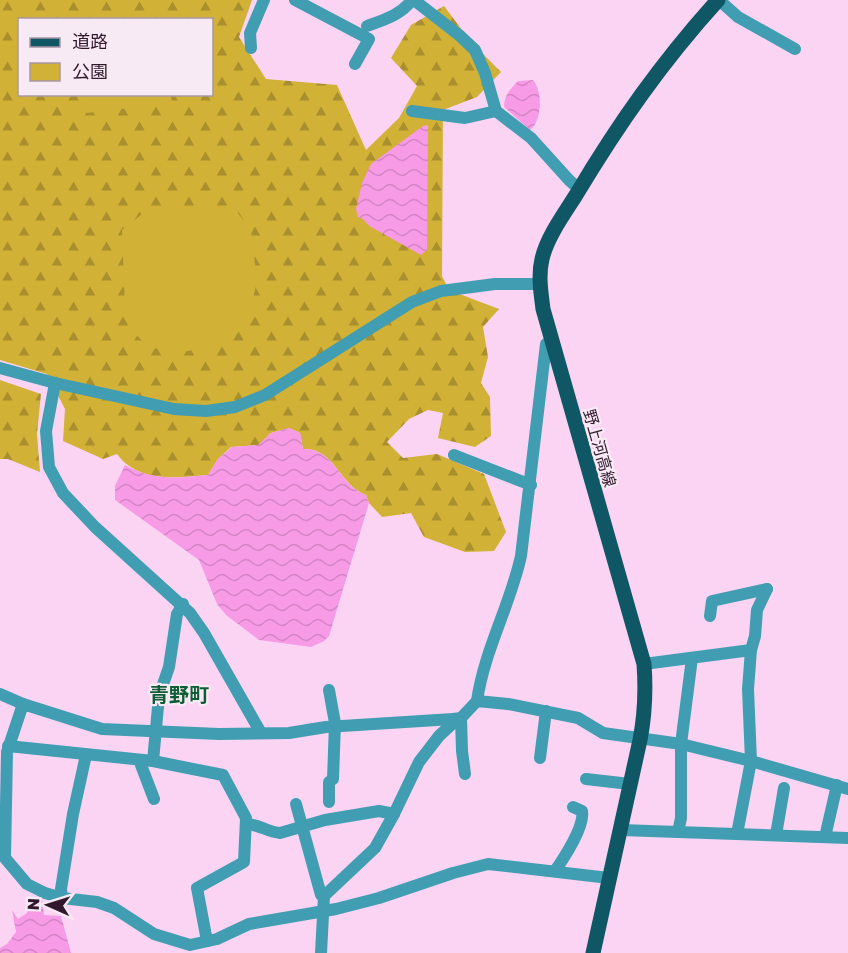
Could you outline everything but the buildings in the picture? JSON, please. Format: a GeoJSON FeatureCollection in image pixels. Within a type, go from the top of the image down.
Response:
{"type":"FeatureCollection","features":[{"type":"Feature","properties":{"kind":"main road","name":"野上河高線"},"geometry":{"type":"LineString","coordinates":[[593,953],[645,712],[644,664],[543,309],[540,284],[542,258],[579,189],[643,90],[681,41],[718,0]]}},
{"type":"Feature","properties":{"kind":"street"},"geometry":{"type":"LineString","coordinates":[[251,48],[250,33],[264,0]]}},
{"type":"Feature","properties":{"kind":"street"},"geometry":{"type":"LineString","coordinates":[[295,0],[369,39],[355,64]]}},
{"type":"Feature","properties":{"kind":"street"},"geometry":{"type":"LineString","coordinates":[[367,26],[396,14],[413,0],[459,35],[475,50],[485,73],[496,111],[531,138],[579,189]]}},
{"type":"Feature","properties":{"kind":"street"},"geometry":{"type":"LineString","coordinates":[[718,0],[738,17],[795,49]]}},
{"type":"Feature","properties":{"kind":"street"},"geometry":{"type":"LineString","coordinates":[[412,111],[465,118],[496,111]]}},
{"type":"Feature","properties":{"kind":"street"},"geometry":{"type":"LineString","coordinates":[[0,368],[55,383],[174,409],[206,411],[235,407],[265,394],[412,302],[441,291],[495,284],[540,284]]}},
{"type":"Feature","properties":{"kind":"street"},"geometry":{"type":"LineString","coordinates":[[321,953],[324,896],[375,848],[419,762],[439,736],[477,701],[480,681],[516,579],[531,485],[546,344],[552,340]]}},
{"type":"Feature","properties":{"kind":"street"},"geometry":{"type":"LineString","coordinates":[[55,383],[46,431],[49,467],[63,493],[95,527],[183,604],[204,633],[261,733]]}},
{"type":"Feature","properties":{"kind":"street"},"geometry":{"type":"LineString","coordinates":[[453,455],[531,485]]}},
{"type":"Feature","properties":{"kind":"street"},"geometry":{"type":"LineString","coordinates":[[710,616],[712,601],[767,590],[757,610],[755,636],[751,650],[748,689],[751,761],[737,834]]}},
{"type":"Feature","properties":{"kind":"street"},"geometry":{"type":"LineString","coordinates":[[154,799],[141,765],[147,760],[156,731],[159,696],[169,667],[177,614],[183,604]]}},
{"type":"Feature","properties":{"kind":"street"},"geometry":{"type":"LineString","coordinates":[[644,664],[751,650]]}},
{"type":"Feature","properties":{"kind":"street"},"geometry":{"type":"LineString","coordinates":[[678,832],[681,818],[681,744],[692,658]]}},
{"type":"Feature","properties":{"kind":"street"},"geometry":{"type":"LineString","coordinates":[[329,802],[329,782],[333,779],[335,726],[330,690]]}},
{"type":"Feature","properties":{"kind":"street"},"geometry":{"type":"LineString","coordinates":[[0,694],[23,704],[102,729],[289,733],[335,726],[457,718]]}},
{"type":"Feature","properties":{"kind":"street"},"geometry":{"type":"LineString","coordinates":[[477,701],[508,704],[578,718],[603,733],[681,744],[843,787],[825,837]]}},
{"type":"Feature","properties":{"kind":"street"},"geometry":{"type":"LineString","coordinates":[[23,704],[8,746],[3,808],[5,865],[27,884],[45,893],[106,905],[154,934],[190,945],[218,939],[249,924],[379,897],[488,864],[609,878]]}},
{"type":"Feature","properties":{"kind":"street"},"geometry":{"type":"LineString","coordinates":[[540,758],[546,711]]}},
{"type":"Feature","properties":{"kind":"street"},"geometry":{"type":"LineString","coordinates":[[457,718],[465,774]]}},
{"type":"Feature","properties":{"kind":"street"},"geometry":{"type":"LineString","coordinates":[[8,746],[147,760],[182,765],[223,775],[246,818],[243,864],[196,890],[207,941]]}},
{"type":"Feature","properties":{"kind":"street"},"geometry":{"type":"LineString","coordinates":[[62,898],[61,889],[73,814],[86,754]]}},
{"type":"Feature","properties":{"kind":"street"},"geometry":{"type":"LineString","coordinates":[[586,779],[630,783]]}},
{"type":"Feature","properties":{"kind":"street"},"geometry":{"type":"LineString","coordinates":[[776,835],[784,788]]}},
{"type":"Feature","properties":{"kind":"street"},"geometry":{"type":"LineString","coordinates":[[296,804],[321,895],[324,896]]}},
{"type":"Feature","properties":{"kind":"street"},"geometry":{"type":"LineString","coordinates":[[555,872],[584,818],[582,811],[573,807]]}},
{"type":"Feature","properties":{"kind":"street"},"geometry":{"type":"LineString","coordinates":[[246,824],[254,824],[280,833],[325,820],[379,811],[394,814]]}},
{"type":"Feature","properties":{"kind":"street"},"geometry":{"type":"LineString","coordinates":[[621,830],[848,837]]}},
{"type":"Feature","properties":{"kind":"green space"},"geometry":{"type":"Polygon","coordinates":[[[0,0],[252,0],[239,37],[266,79],[337,85],[366,150],[399,118],[417,86],[391,58],[411,25],[444,6],[472,43],[501,72],[477,97],[443,110],[442,276],[449,290],[499,309],[483,327],[488,357],[481,383],[490,397],[491,436],[475,447],[438,438],[443,413],[428,410],[409,419],[387,442],[403,458],[437,454],[484,474],[506,532],[494,551],[465,552],[424,537],[411,513],[382,517],[369,503],[366,495],[349,483],[329,460],[314,450],[303,449],[300,433],[289,428],[271,433],[259,445],[231,447],[218,459],[208,475],[159,476],[136,470],[117,454],[103,459],[63,441],[65,409],[47,374],[0,360],[0,0]]]}},
{"type":"Feature","properties":{"kind":"green space"},"geometry":{"type":"Polygon","coordinates":[[[85,96],[171,96],[172,103],[87,113],[85,96]]]}},
{"type":"Feature","properties":{"kind":"green space"},"geometry":{"type":"Polygon","coordinates":[[[152,206],[234,208],[251,230],[257,280],[250,313],[226,338],[197,349],[173,354],[146,345],[129,327],[125,306],[122,230],[152,206]]]}},
{"type":"Feature","properties":{"kind":"green space"},"geometry":{"type":"Polygon","coordinates":[[[0,380],[41,394],[37,434],[40,472],[8,459],[0,459],[0,380]]]}},
{"type":"Feature","properties":{"kind":"water"},"geometry":{"type":"Polygon","coordinates":[[[533,80],[538,91],[540,106],[537,120],[530,130],[504,107],[508,93],[518,81],[533,80]]]}},
{"type":"Feature","properties":{"kind":"water"},"geometry":{"type":"Polygon","coordinates":[[[428,125],[427,250],[421,255],[371,227],[358,217],[356,209],[362,183],[371,164],[423,126],[428,125]]]}},
{"type":"Feature","properties":{"kind":"water"},"geometry":{"type":"Polygon","coordinates":[[[289,428],[300,433],[303,449],[314,450],[330,460],[349,483],[366,495],[369,503],[329,636],[311,647],[259,640],[226,615],[217,604],[199,560],[115,500],[115,486],[125,465],[155,476],[208,475],[218,459],[232,447],[258,445],[271,433],[289,428]]]}},
{"type":"Feature","properties":{"kind":"water"},"geometry":{"type":"Polygon","coordinates":[[[32,899],[42,900],[44,915],[61,916],[71,953],[0,953],[0,948],[7,944],[16,932],[12,910],[18,919],[27,913],[32,899]]]}},
{"type":"Feature","properties":{"kind":"district","name":"青野町"},"geometry":{"type":"Point","coordinates":[179,695]}}]}
